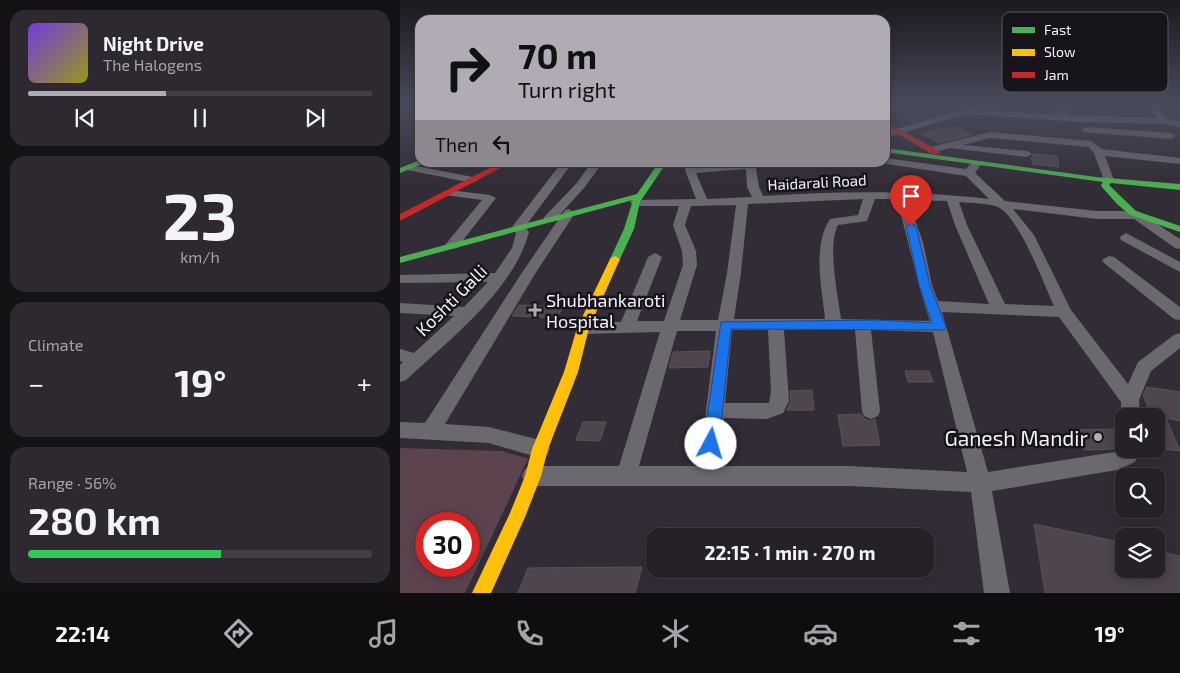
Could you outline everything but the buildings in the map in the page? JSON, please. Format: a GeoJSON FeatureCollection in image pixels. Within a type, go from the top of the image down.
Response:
{"type":"FeatureCollection","features":[{"type":"Feature","properties":{"kind":"street"},"geometry":{"type":"LineString","coordinates":[[890,132],[931,150],[947,160]]}},
{"type":"Feature","properties":{"kind":"street"},"geometry":{"type":"LineString","coordinates":[[1087,132],[1091,144],[1100,152],[1109,180]]}},
{"type":"Feature","properties":{"kind":"street"},"geometry":{"type":"LineString","coordinates":[[1110,132],[1171,136]]}},
{"type":"Feature","properties":{"kind":"street"},"geometry":{"type":"LineString","coordinates":[[931,150],[990,135],[1091,144]]}},
{"type":"Feature","properties":{"kind":"street"},"geometry":{"type":"LineString","coordinates":[[944,146],[1027,154]]}},
{"type":"Feature","properties":{"kind":"street"},"geometry":{"type":"LineString","coordinates":[[890,151],[947,160],[973,168],[999,202],[1014,216],[1028,236],[1064,312],[1130,408]]}},
{"type":"Feature","properties":{"kind":"street"},"geometry":{"type":"LineString","coordinates":[[1100,152],[1180,161]]}},
{"type":"Feature","properties":{"kind":"street"},"geometry":{"type":"LineString","coordinates":[[890,161],[1180,187]]}},
{"type":"Feature","properties":{"kind":"street"},"geometry":{"type":"LineString","coordinates":[[400,218],[498,167]]}},
{"type":"Feature","properties":{"kind":"street"},"geometry":{"type":"LineString","coordinates":[[518,227],[564,167]]}},
{"type":"Feature","properties":{"kind":"street"},"geometry":{"type":"LineString","coordinates":[[549,218],[580,186],[594,167]]}},
{"type":"Feature","properties":{"kind":"street"},"geometry":{"type":"LineString","coordinates":[[481,593],[518,517],[533,476],[540,449],[571,372],[583,328],[629,229],[639,199],[660,167]]}},
{"type":"Feature","properties":{"kind":"street"},"geometry":{"type":"LineString","coordinates":[[626,477],[670,326],[690,265],[689,251],[679,225],[695,203],[690,167]]}},
{"type":"Feature","properties":{"kind":"street"},"geometry":{"type":"LineString","coordinates":[[750,167],[753,187],[759,200]]}},
{"type":"Feature","properties":{"kind":"street"},"geometry":{"type":"LineString","coordinates":[[405,170],[473,180]]}},
{"type":"Feature","properties":{"kind":"street"},"geometry":{"type":"LineString","coordinates":[[1109,180],[1105,185],[1126,208],[1180,245]]}},
{"type":"Feature","properties":{"kind":"street"},"geometry":{"type":"LineString","coordinates":[[449,193],[490,198],[452,245]]}},
{"type":"Feature","properties":{"kind":"street"},"geometry":{"type":"LineString","coordinates":[[834,324],[829,280],[829,229],[834,222],[863,218],[870,194]]}},
{"type":"Feature","properties":{"kind":"street","name":"Haidarali Road"},"geometry":{"type":"LineString","coordinates":[[639,199],[695,203],[870,194],[999,202],[1088,214],[1137,215]]}},
{"type":"Feature","properties":{"kind":"street"},"geometry":{"type":"LineString","coordinates":[[901,196],[916,242],[925,285],[940,327],[980,483],[997,593]]}},
{"type":"Feature","properties":{"kind":"street"},"geometry":{"type":"LineString","coordinates":[[952,198],[961,225],[1000,308]]}},
{"type":"Feature","properties":{"kind":"street"},"geometry":{"type":"LineString","coordinates":[[400,260],[549,218],[639,199]]}},
{"type":"Feature","properties":{"kind":"street"},"geometry":{"type":"LineString","coordinates":[[708,477],[714,410],[734,273],[742,201]]}},
{"type":"Feature","properties":{"kind":"street"},"geometry":{"type":"LineString","coordinates":[[429,433],[532,267],[569,213]]}},
{"type":"Feature","properties":{"kind":"street"},"geometry":{"type":"LineString","coordinates":[[1137,215],[1170,224],[1180,229]]}},
{"type":"Feature","properties":{"kind":"street","name":"Koshti Galli"},"geometry":{"type":"LineString","coordinates":[[400,375],[468,312],[506,270],[523,239],[523,232],[518,227]]}},
{"type":"Feature","properties":{"kind":"street"},"geometry":{"type":"LineString","coordinates":[[1126,237],[1180,268]]}},
{"type":"Feature","properties":{"kind":"street"},"geometry":{"type":"LineString","coordinates":[[627,327],[655,257]]}},
{"type":"Feature","properties":{"kind":"street"},"geometry":{"type":"LineString","coordinates":[[1109,260],[1180,315]]}},
{"type":"Feature","properties":{"kind":"street"},"geometry":{"type":"LineString","coordinates":[[400,279],[500,277]]}},
{"type":"Feature","properties":{"kind":"street"},"geometry":{"type":"LineString","coordinates":[[932,306],[1064,312]]}},
{"type":"Feature","properties":{"kind":"street"},"geometry":{"type":"LineString","coordinates":[[400,308],[468,312]]}},
{"type":"Feature","properties":{"kind":"street"},"geometry":{"type":"LineString","coordinates":[[583,328],[776,324],[862,324],[940,327]]}},
{"type":"Feature","properties":{"kind":"street"},"geometry":{"type":"LineString","coordinates":[[714,410],[766,411],[776,408],[780,401],[780,392],[776,324]]}},
{"type":"Feature","properties":{"kind":"street"},"geometry":{"type":"LineString","coordinates":[[862,324],[871,411]]}},
{"type":"Feature","properties":{"kind":"street"},"geometry":{"type":"LineString","coordinates":[[1130,408],[1144,367],[1180,339]]}},
{"type":"Feature","properties":{"kind":"street"},"geometry":{"type":"LineString","coordinates":[[400,355],[417,360]]}},
{"type":"Feature","properties":{"kind":"street"},"geometry":{"type":"LineString","coordinates":[[400,430],[489,436],[540,449]]}},
{"type":"Feature","properties":{"kind":"street"},"geometry":{"type":"LineString","coordinates":[[533,476],[848,476],[980,483],[1117,461],[1124,458]]}},
{"type":"Feature","properties":{"kind":"shaded area"},"geometry":{"type":"Polygon","coordinates":[[[400,448],[502,451],[528,459],[480,561],[480,512],[415,512],[415,577],[473,577],[465,593],[400,593],[400,448]]]}},
{"type":"Feature","properties":{"kind":"traffic: fast"},"geometry":{"type":"LineString","coordinates":[[890,151],[1096,179],[1180,187]]}},
{"type":"Feature","properties":{"kind":"traffic: fast"},"geometry":{"type":"LineString","coordinates":[[400,171],[415,165]]}},
{"type":"Feature","properties":{"kind":"traffic: fast"},"geometry":{"type":"LineString","coordinates":[[615,259],[629,229],[636,202],[660,167]]}},
{"type":"Feature","properties":{"kind":"traffic: fast"},"geometry":{"type":"LineString","coordinates":[[1109,180],[1105,185],[1133,213],[1180,229]]}},
{"type":"Feature","properties":{"kind":"traffic: fast"},"geometry":{"type":"LineString","coordinates":[[400,260],[642,195]]}},
{"type":"Feature","properties":{"kind":"traffic: slow"},"geometry":{"type":"LineString","coordinates":[[481,593],[517,517],[533,476],[540,449],[571,372],[583,328],[615,259]]}},
{"type":"Feature","properties":{"kind":"traffic: jam"},"geometry":{"type":"LineString","coordinates":[[900,132],[936,153]]}},
{"type":"Feature","properties":{"kind":"traffic: jam"},"geometry":{"type":"LineString","coordinates":[[400,218],[498,167]]}},
{"type":"Feature","properties":{"kind":"place","name":"Shubhankaroti Hospital"},"geometry":{"type":"Point","coordinates":[535,310]}},
{"type":"Feature","properties":{"kind":"place","name":"Ganesh Mandir"},"geometry":{"type":"Point","coordinates":[1098,437]}},
{"type":"Feature","properties":{"kind":"route"},"geometry":{"type":"LineString","coordinates":[[711,444],[725,325],[878,324],[940,327],[925,285],[911,226]]}}]}
